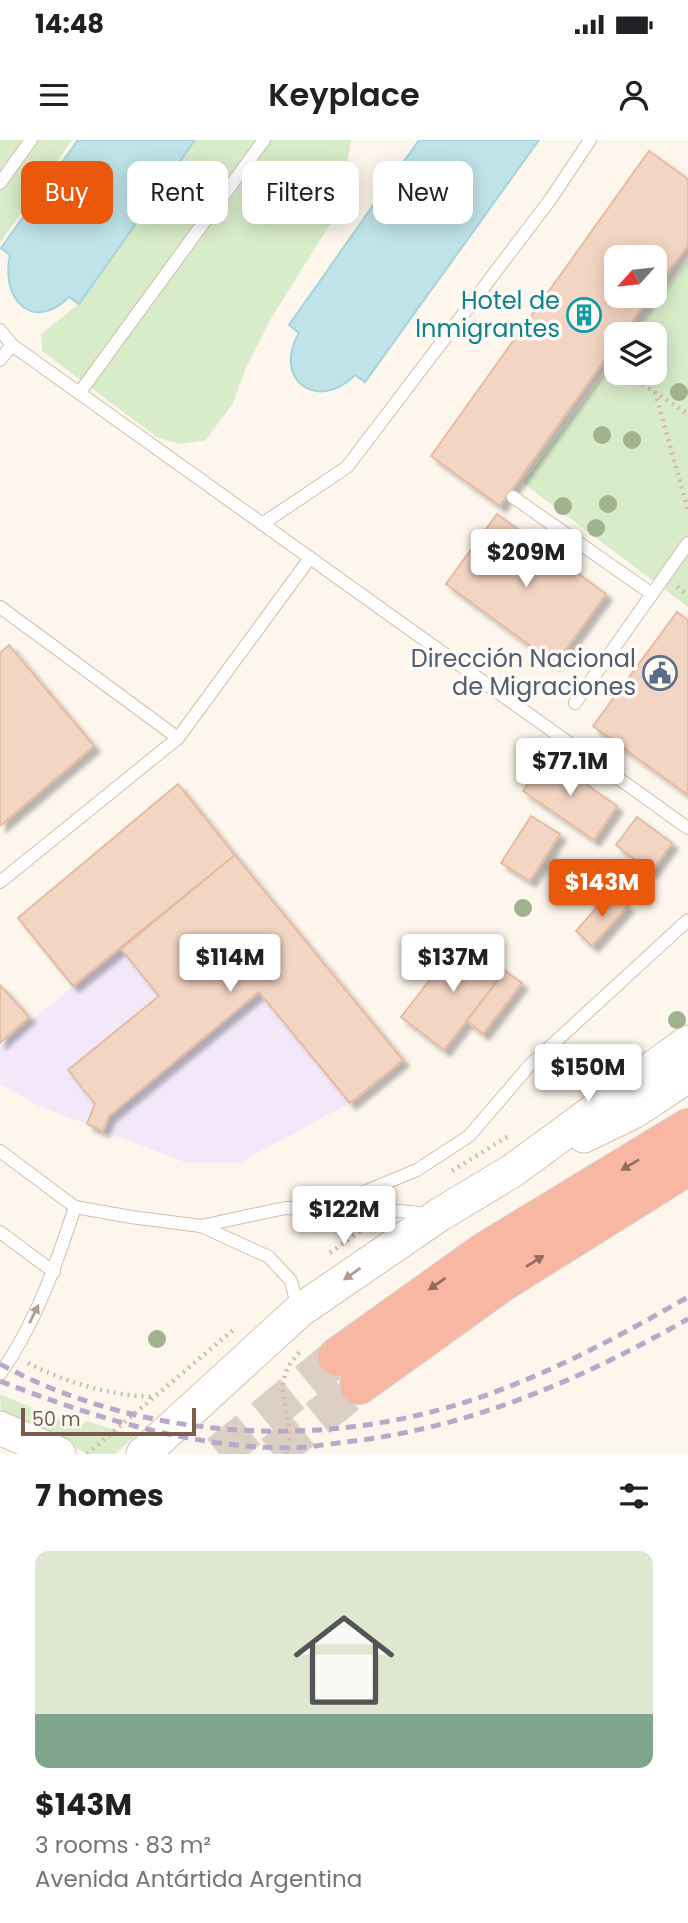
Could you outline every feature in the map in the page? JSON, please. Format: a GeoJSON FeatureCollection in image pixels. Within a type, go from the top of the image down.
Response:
{"type":"FeatureCollection","features":[{"type":"Feature","properties":{"kind":"highway"},"geometry":{"type":"LineString","coordinates":[[688,1128],[484,1252],[348,1371],[501,1283],[688,1166]]}},
{"type":"Feature","properties":{"kind":"main road"},"geometry":{"type":"LineString","coordinates":[[512,1171],[688,1042]]}},
{"type":"Feature","properties":{"kind":"main road"},"geometry":{"type":"LineString","coordinates":[[144,1454],[299,1311],[439,1215],[512,1171],[635,1111],[688,1076]]}},
{"type":"Feature","properties":{"kind":"main road"},"geometry":{"type":"LineString","coordinates":[[0,1428],[59,1454]]}},
{"type":"Feature","properties":{"kind":"lane"},"geometry":{"type":"LineString","coordinates":[[0,183],[31,140]]}},
{"type":"Feature","properties":{"kind":"lane"},"geometry":{"type":"LineString","coordinates":[[80,392],[264,140]]}},
{"type":"Feature","properties":{"kind":"lane"},"geometry":{"type":"LineString","coordinates":[[262,524],[347,467],[550,200],[590,140]]}},
{"type":"Feature","properties":{"kind":"lane"},"geometry":{"type":"LineString","coordinates":[[0,330],[12,345],[688,828]]}},
{"type":"Feature","properties":{"kind":"lane"},"geometry":{"type":"LineString","coordinates":[[0,360],[12,345]]}},
{"type":"Feature","properties":{"kind":"lane"},"geometry":{"type":"LineString","coordinates":[[513,497],[652,594]]}},
{"type":"Feature","properties":{"kind":"lane"},"geometry":{"type":"LineString","coordinates":[[575,703],[688,543]]}},
{"type":"Feature","properties":{"kind":"lane"},"geometry":{"type":"LineString","coordinates":[[0,882],[178,738],[310,558]]}},
{"type":"Feature","properties":{"kind":"lane"},"geometry":{"type":"LineString","coordinates":[[0,607],[178,738]]}},
{"type":"Feature","properties":{"kind":"lane"},"geometry":{"type":"LineString","coordinates":[[323,1209],[417,1170],[469,1136],[528,1066],[688,920]]}},
{"type":"Feature","properties":{"kind":"lane"},"geometry":{"type":"LineString","coordinates":[[0,1151],[75,1207],[201,1226],[269,1257],[291,1281],[299,1311]]}},
{"type":"Feature","properties":{"kind":"lane"},"geometry":{"type":"LineString","coordinates":[[0,1374],[54,1272],[75,1207]]}},
{"type":"Feature","properties":{"kind":"lane"},"geometry":{"type":"LineString","coordinates":[[201,1226],[285,1208],[389,1210],[439,1215]]}},
{"type":"Feature","properties":{"kind":"lane"},"geometry":{"type":"LineString","coordinates":[[0,1232],[54,1272]]}},
{"type":"Feature","properties":{"kind":"path"},"geometry":{"type":"LineString","coordinates":[[643,385],[688,414]]}},
{"type":"Feature","properties":{"kind":"path"},"geometry":{"type":"LineString","coordinates":[[655,393],[688,510]]}},
{"type":"Feature","properties":{"kind":"path"},"geometry":{"type":"LineString","coordinates":[[12,1355],[49,1374],[88,1387],[127,1396],[154,1397]]}},
{"type":"Feature","properties":{"kind":"shaded area"},"geometry":{"type":"Polygon","coordinates":[[[235,855],[403,1060],[350,1103],[239,1163],[187,1163],[37,1105],[0,1084],[0,1046],[235,855]]]}},
{"type":"Feature","properties":{"kind":"green space"},"geometry":{"type":"Polygon","coordinates":[[[0,140],[72,140],[57,161],[21,161],[21,213],[0,243],[0,140]]]}},
{"type":"Feature","properties":{"kind":"green space"},"geometry":{"type":"Polygon","coordinates":[[[195,140],[351,140],[348,161],[242,161],[242,224],[330,224],[272,317],[247,365],[233,403],[206,440],[181,444],[158,438],[42,351],[41,334],[79,304],[136,224],[228,224],[228,161],[180,161],[195,140]]]}},
{"type":"Feature","properties":{"kind":"green space"},"geometry":{"type":"Polygon","coordinates":[[[688,261],[688,607],[523,483],[604,374],[604,385],[667,385],[667,322],[642,322],[653,308],[667,308],[667,289],[688,261]]]}},
{"type":"Feature","properties":{"kind":"green space"},"geometry":{"type":"Polygon","coordinates":[[[0,1394],[79,1428],[86,1421],[135,1436],[115,1454],[88,1454],[1,1412],[0,1394]]]}},
{"type":"Feature","properties":{"kind":"water"},"geometry":{"type":"Polygon","coordinates":[[[78,140],[195,140],[180,161],[127,161],[127,224],[136,224],[79,304],[69,297],[56,307],[43,312],[32,311],[22,306],[15,297],[8,271],[10,255],[1,248],[21,220],[21,224],[113,224],[113,161],[63,161],[78,140]]]}},
{"type":"Feature","properties":{"kind":"water"},"geometry":{"type":"Polygon","coordinates":[[[419,140],[539,140],[365,382],[355,375],[341,386],[326,391],[313,391],[303,386],[295,377],[291,364],[292,350],[299,333],[289,325],[373,205],[373,224],[473,224],[473,161],[404,161],[419,140]]]}},
{"type":"Feature","properties":{"kind":"building","name":"Hotel de Inmigrantes"},"geometry":{"type":"Polygon","coordinates":[[[649,151],[688,179],[688,245],[667,273],[667,245],[604,245],[604,308],[642,308],[632,322],[604,322],[604,361],[500,506],[431,456],[649,151]]]}},
{"type":"Feature","properties":{"kind":"building"},"geometry":{"type":"Polygon","coordinates":[[[497,514],[606,594],[555,664],[446,584],[497,514]]]}},
{"type":"Feature","properties":{"kind":"building","name":"Dirección Nacional de Migraciones"},"geometry":{"type":"Polygon","coordinates":[[[677,612],[688,620],[688,795],[593,726],[677,612]]]}},
{"type":"Feature","properties":{"kind":"building"},"geometry":{"type":"Polygon","coordinates":[[[9,645],[94,746],[0,826],[0,653],[9,645]]]}},
{"type":"Feature","properties":{"kind":"building"},"geometry":{"type":"Polygon","coordinates":[[[547,757],[617,806],[594,840],[523,791],[547,757]]]}},
{"type":"Feature","properties":{"kind":"building"},"geometry":{"type":"Polygon","coordinates":[[[178,784],[235,855],[73,986],[18,918],[178,784]]]}},
{"type":"Feature","properties":{"kind":"building"},"geometry":{"type":"Polygon","coordinates":[[[531,816],[560,834],[530,881],[501,863],[531,816]]]}},
{"type":"Feature","properties":{"kind":"building"},"geometry":{"type":"Polygon","coordinates":[[[637,817],[672,843],[651,872],[616,845],[637,817]]]}},
{"type":"Feature","properties":{"kind":"building"},"geometry":{"type":"Polygon","coordinates":[[[235,855],[403,1060],[350,1103],[259,992],[109,1116],[103,1131],[87,1124],[95,1104],[68,1070],[159,996],[121,949],[235,855]]]}},
{"type":"Feature","properties":{"kind":"building"},"geometry":{"type":"Polygon","coordinates":[[[610,892],[628,906],[592,946],[576,931],[610,892]]]}},
{"type":"Feature","properties":{"kind":"building"},"geometry":{"type":"Polygon","coordinates":[[[463,937],[505,971],[444,1050],[401,1017],[463,937]]]}},
{"type":"Feature","properties":{"kind":"building"},"geometry":{"type":"Polygon","coordinates":[[[505,971],[522,983],[483,1034],[467,1021],[505,971]]]}},
{"type":"Feature","properties":{"kind":"building"},"geometry":{"type":"Polygon","coordinates":[[[0,985],[29,1017],[0,1043],[0,985]]]}},
{"type":"Feature","properties":{"kind":"tunnel"},"geometry":{"type":"LineString","coordinates":[[219,1454],[337,1357]]}},
{"type":"Feature","properties":{"kind":"tunnel"},"geometry":{"type":"LineString","coordinates":[[273,1454],[359,1385]]}},
{"type":"Feature","properties":{"kind":"railway"},"geometry":{"type":"LineString","coordinates":[[0,1364],[49,1387],[101,1406],[154,1419],[209,1428],[320,1430],[374,1424],[427,1413],[495,1392],[562,1364],[688,1297]]}},
{"type":"Feature","properties":{"kind":"railway"},"geometry":{"type":"LineString","coordinates":[[0,1381],[105,1418],[177,1436],[251,1446],[302,1447],[392,1435],[480,1413],[565,1381],[688,1319]]}},
{"type":"Feature","properties":{"kind":"place","name":"Hotel de Inmigrantes"},"geometry":{"type":"Point","coordinates":[584,315]}},
{"type":"Feature","properties":{"kind":"place","name":"Dirección Nacional de Migraciones"},"geometry":{"type":"Point","coordinates":[660,673]}}]}
